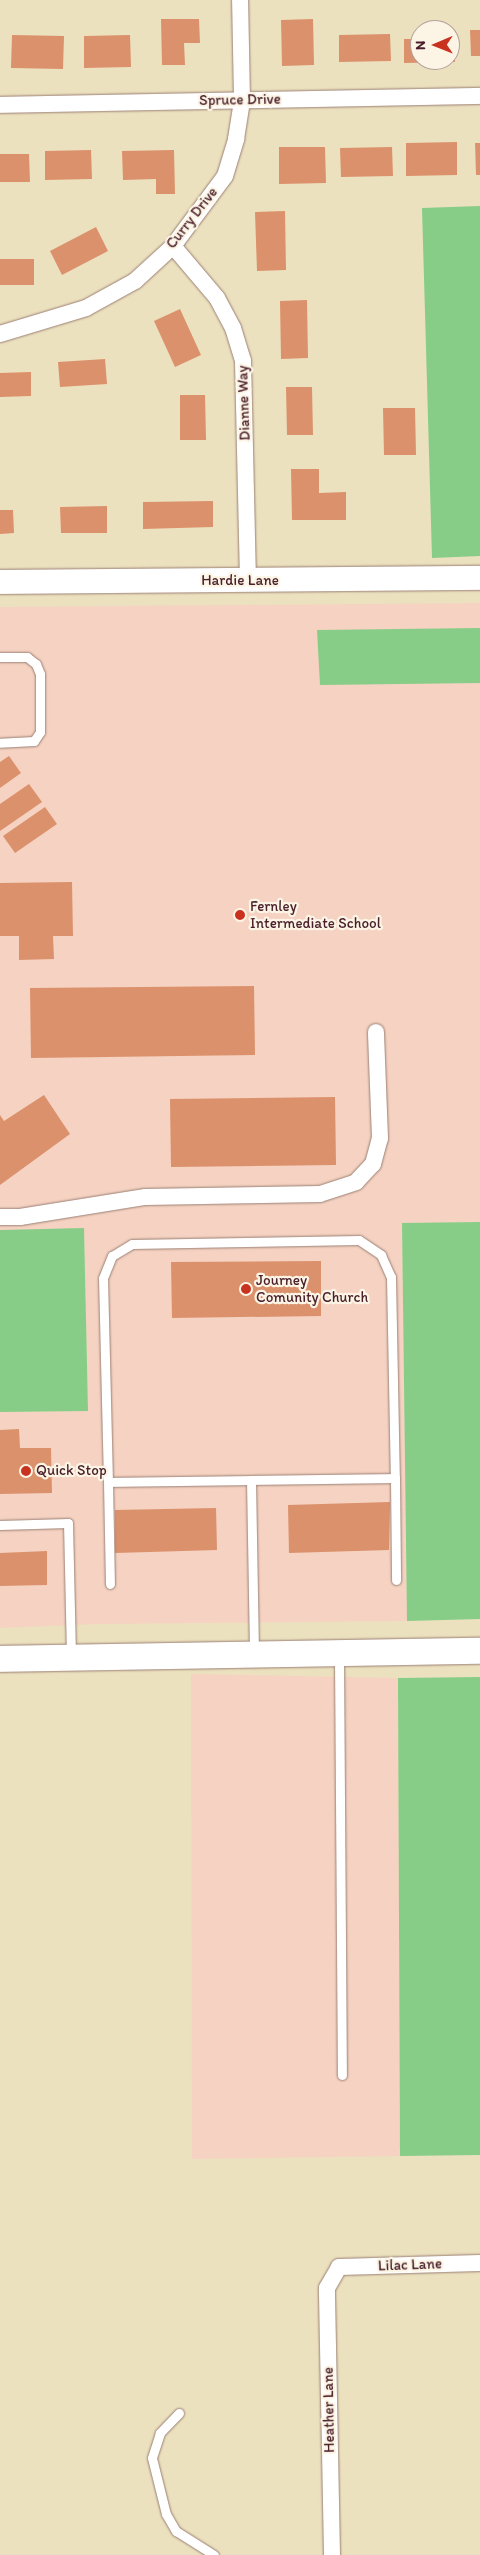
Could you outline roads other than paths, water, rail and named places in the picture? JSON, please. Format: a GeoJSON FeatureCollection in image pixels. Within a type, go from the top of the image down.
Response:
{"type":"FeatureCollection","features":[{"type":"Feature","properties":{"kind":"main road"},"geometry":{"type":"LineString","coordinates":[[0,1659],[480,1651]]}},
{"type":"Feature","properties":{"kind":"street","name":"Curry Drive"},"geometry":{"type":"LineString","coordinates":[[0,334],[86,308],[135,281],[173,246],[225,176],[236,139],[242,100],[240,0]]}},
{"type":"Feature","properties":{"kind":"street","name":"Spruce Drive"},"geometry":{"type":"LineString","coordinates":[[0,105],[480,96]]}},
{"type":"Feature","properties":{"kind":"street","name":"Dianne Way"},"geometry":{"type":"LineString","coordinates":[[173,246],[217,298],[233,328],[243,361],[248,581]]}},
{"type":"Feature","properties":{"kind":"street","name":"Hardie Lane"},"geometry":{"type":"LineString","coordinates":[[0,582],[480,578]]}},
{"type":"Feature","properties":{"kind":"street"},"geometry":{"type":"LineString","coordinates":[[0,1217],[20,1217],[145,1197],[320,1194],[356,1182],[373,1164],[380,1138],[376,1032]]}},
{"type":"Feature","properties":{"kind":"street","name":"Lilac Lane"},"geometry":{"type":"LineString","coordinates":[[339,2267],[480,2264]]}},
{"type":"Feature","properties":{"kind":"street","name":"Heather Lane"},"geometry":{"type":"LineString","coordinates":[[332,2555],[327,2288],[339,2267]]}},
{"type":"Feature","properties":{"kind":"lane"},"geometry":{"type":"LineString","coordinates":[[0,656],[27,657],[36,664],[40,674],[40,732],[34,741],[0,742]]}},
{"type":"Feature","properties":{"kind":"lane"},"geometry":{"type":"LineString","coordinates":[[110,1584],[103,1278],[112,1256],[132,1244],[359,1240],[381,1255],[391,1277],[396,1580]]}},
{"type":"Feature","properties":{"kind":"lane"},"geometry":{"type":"LineString","coordinates":[[108,1482],[395,1478]]}},
{"type":"Feature","properties":{"kind":"lane"},"geometry":{"type":"LineString","coordinates":[[251,1480],[254,1655]]}},
{"type":"Feature","properties":{"kind":"lane"},"geometry":{"type":"LineString","coordinates":[[0,1525],[68,1523],[71,1658]]}},
{"type":"Feature","properties":{"kind":"lane"},"geometry":{"type":"LineString","coordinates":[[339,1653],[342,2075]]}},
{"type":"Feature","properties":{"kind":"lane"},"geometry":{"type":"LineString","coordinates":[[179,2412],[160,2433],[152,2458],[166,2514],[176,2531],[214,2555]]}},
{"type":"Feature","properties":{"kind":"place","name":"Fernley Intermediate School"},"geometry":{"type":"Point","coordinates":[240,915]}},
{"type":"Feature","properties":{"kind":"place","name":"Journey Comunity Church"},"geometry":{"type":"Point","coordinates":[246,1289]}},
{"type":"Feature","properties":{"kind":"place","name":"Quick Stop"},"geometry":{"type":"Point","coordinates":[26,1471]}}]}
